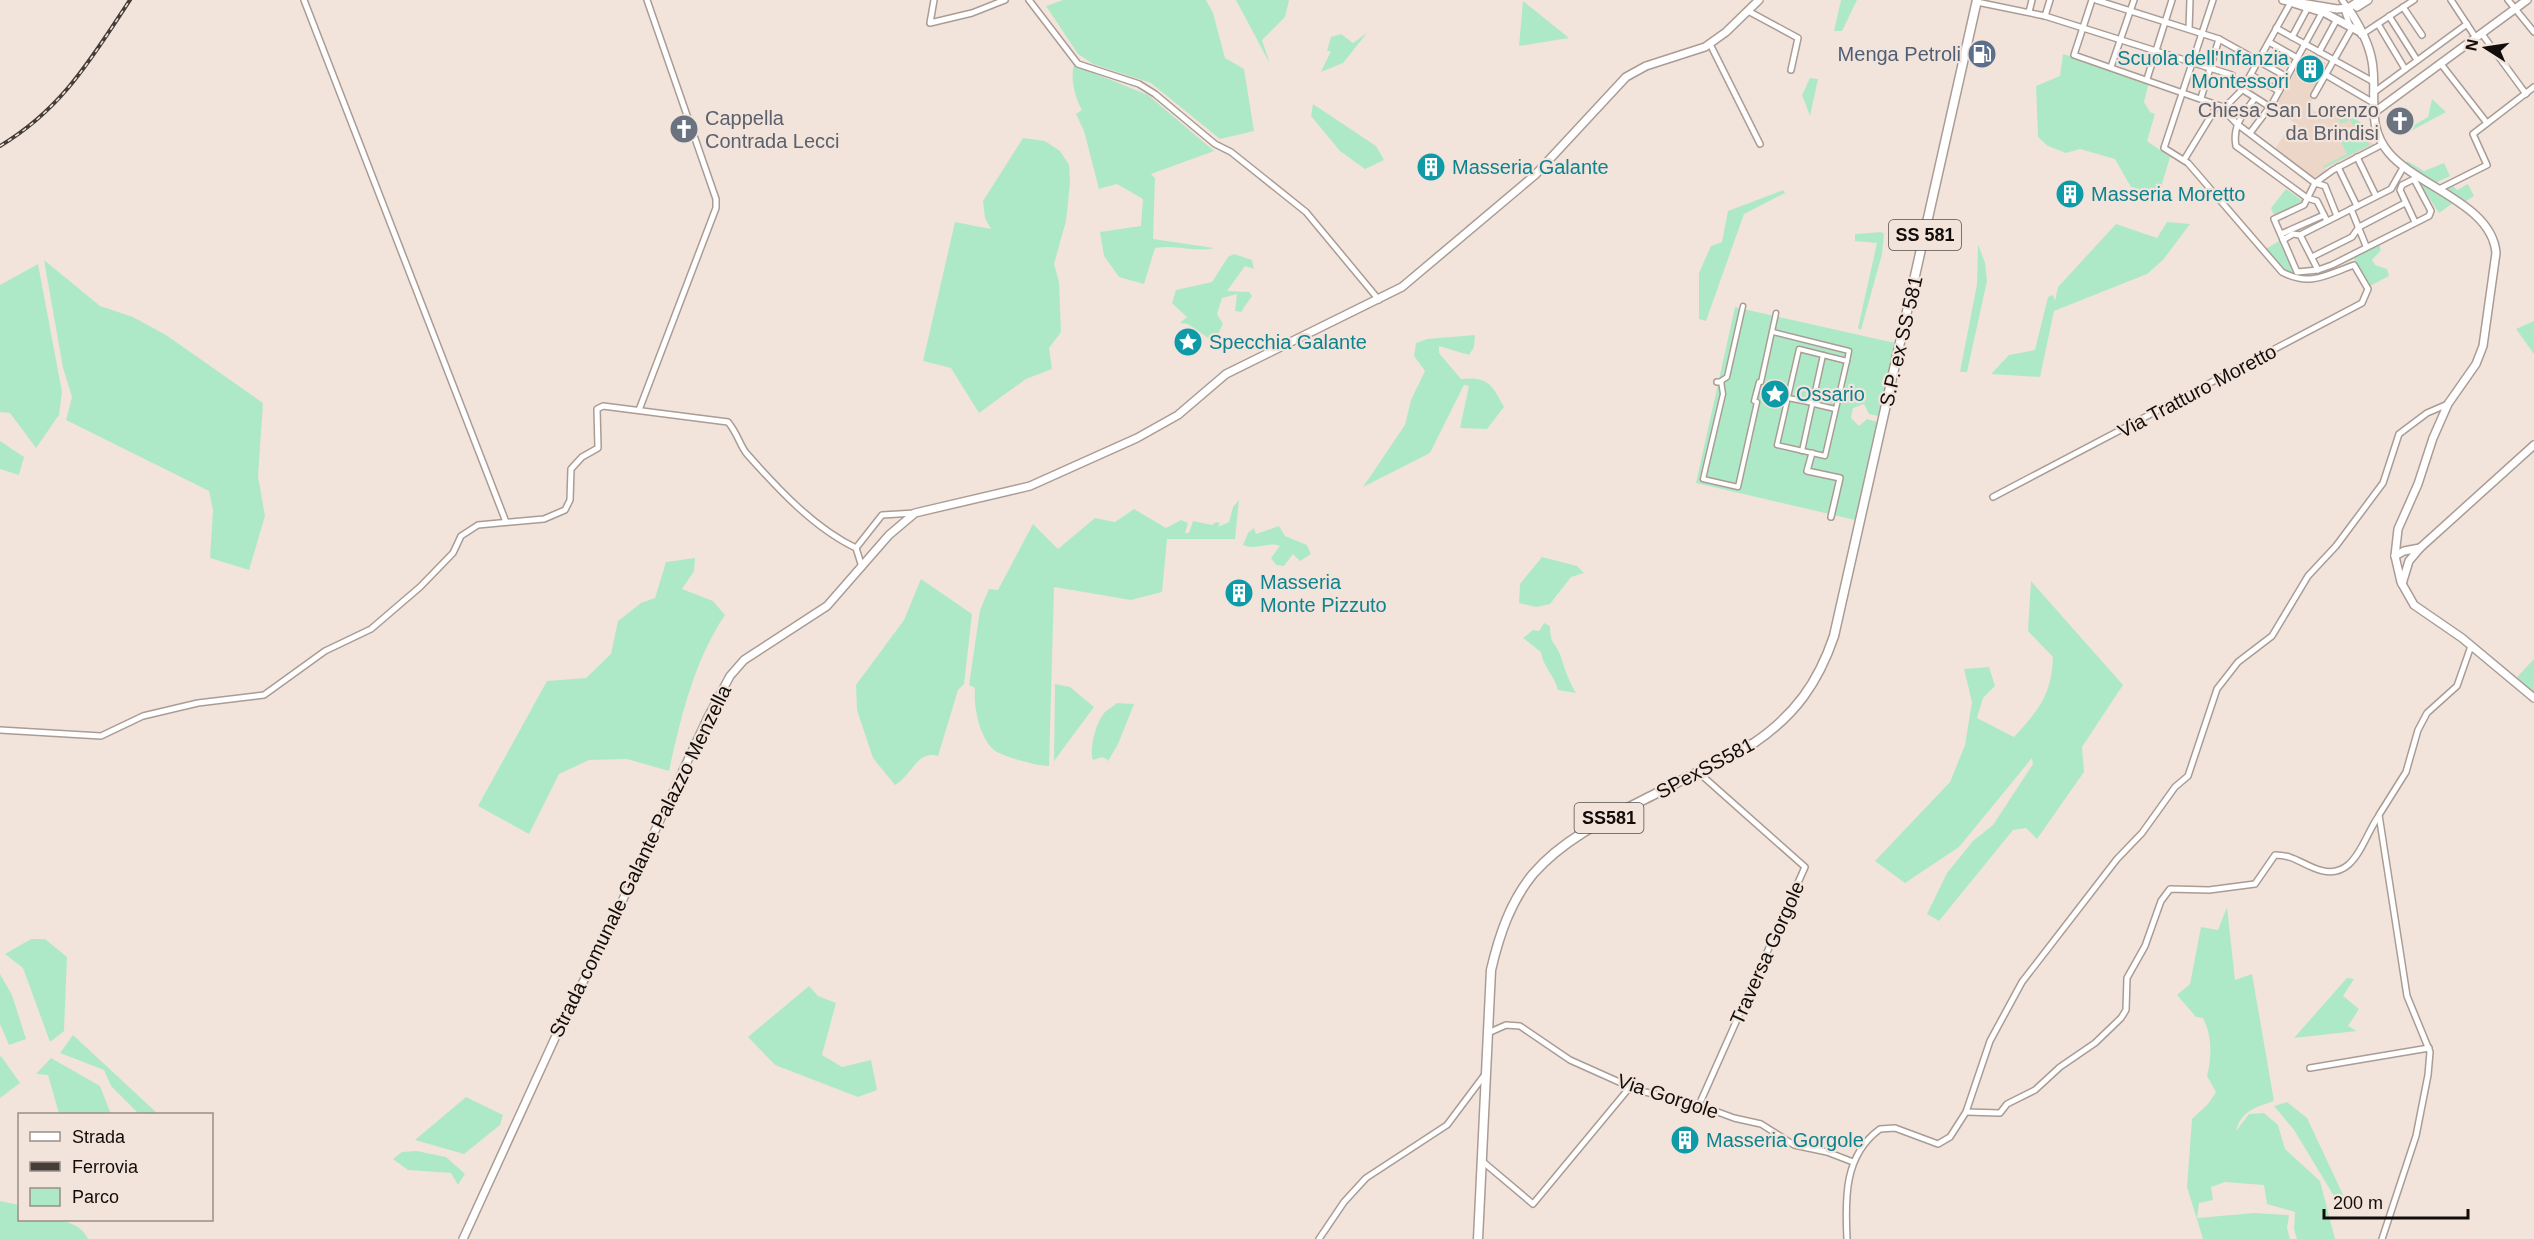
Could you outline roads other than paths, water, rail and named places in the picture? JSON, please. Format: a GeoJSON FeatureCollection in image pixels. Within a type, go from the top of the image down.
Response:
{"type":"FeatureCollection","features":[{"type":"Feature","properties":{"kind":"main road","name":"S.P. ex SS 581"},"geometry":{"type":"LineString","coordinates":[[1872,470],[1977,1]]}},
{"type":"Feature","properties":{"kind":"main road","name":"SPexSS581"},"geometry":{"type":"LineString","coordinates":[[1478,1239],[1491,970],[1498,940],[1512,908],[1532,875],[1550,857],[1599,823],[1774,730],[1796,710],[1813,686],[1834,636],[1872,470]]}},
{"type":"Feature","properties":{"kind":"street"},"geometry":{"type":"LineString","coordinates":[[304,0],[506,522]]}},
{"type":"Feature","properties":{"kind":"street"},"geometry":{"type":"LineString","coordinates":[[639,410],[716,208],[716,199],[647,0]]}},
{"type":"Feature","properties":{"kind":"street"},"geometry":{"type":"LineString","coordinates":[[934,0],[930,23],[972,13],[1005,0]]}},
{"type":"Feature","properties":{"kind":"street"},"geometry":{"type":"LineString","coordinates":[[1029,0],[1078,64],[1139,84],[1306,212],[1379,300]]}},
{"type":"Feature","properties":{"kind":"street","name":"Strada comunale Galante Palazzo Menzella"},"geometry":{"type":"LineString","coordinates":[[463,1239],[555,1038],[604,940],[708,717],[730,676],[744,660],[826,606],[889,535],[915,513],[1030,486],[1137,438],[1178,415],[1226,374],[1402,287],[1535,175],[1626,77],[1646,66],[1710,44],[1759,0]]}},
{"type":"Feature","properties":{"kind":"street"},"geometry":{"type":"LineString","coordinates":[[2012,8],[2014,0]]}},
{"type":"Feature","properties":{"kind":"street"},"geometry":{"type":"LineString","coordinates":[[2029,12],[2032,0]]}},
{"type":"Feature","properties":{"kind":"street"},"geometry":{"type":"LineString","coordinates":[[2045,16],[2050,0]]}},
{"type":"Feature","properties":{"kind":"street"},"geometry":{"type":"LineString","coordinates":[[2287,77],[2219,39],[2096,0],[2074,54],[2224,108],[2236,124],[2315,183],[2325,186],[2337,216]]}},
{"type":"Feature","properties":{"kind":"street"},"geometry":{"type":"LineString","coordinates":[[2111,67],[2134,0]]}},
{"type":"Feature","properties":{"kind":"street"},"geometry":{"type":"LineString","coordinates":[[2147,79],[2172,0]]}},
{"type":"Feature","properties":{"kind":"street"},"geometry":{"type":"LineString","coordinates":[[2189,29],[2190,0]]}},
{"type":"Feature","properties":{"kind":"street"},"geometry":{"type":"LineString","coordinates":[[2213,0],[2164,148],[2184,160],[2273,265],[2300,281],[2312,280],[2336,272],[2332,265]]}},
{"type":"Feature","properties":{"kind":"street"},"geometry":{"type":"LineString","coordinates":[[2250,133],[2270,107],[2305,44],[2335,0]]}},
{"type":"Feature","properties":{"kind":"street"},"geometry":{"type":"LineString","coordinates":[[2342,0],[2372,61],[2372,114],[2384,144],[2415,177],[2432,211],[2429,216],[2332,265],[2318,270],[2297,272],[2274,219],[2304,205],[2315,183],[2338,167],[2384,144]]}},
{"type":"Feature","properties":{"kind":"street"},"geometry":{"type":"LineString","coordinates":[[2348,11],[2361,0]]}},
{"type":"Feature","properties":{"kind":"street"},"geometry":{"type":"LineString","coordinates":[[2288,1],[2307,9],[2348,11],[2368,0]]}},
{"type":"Feature","properties":{"kind":"street"},"geometry":{"type":"LineString","coordinates":[[2288,1],[2327,11],[2356,29],[2378,24],[2414,0]]}},
{"type":"Feature","properties":{"kind":"street"},"geometry":{"type":"LineString","coordinates":[[2451,0],[2467,24],[2526,94]]}},
{"type":"Feature","properties":{"kind":"street"},"geometry":{"type":"LineString","coordinates":[[2508,0],[2534,32]]}},
{"type":"Feature","properties":{"kind":"street"},"geometry":{"type":"LineString","coordinates":[[2372,114],[2527,0]]}},
{"type":"Feature","properties":{"kind":"street"},"geometry":{"type":"LineString","coordinates":[[1977,1],[2000,3],[2045,16],[2232,75],[2229,81],[2270,107]]}},
{"type":"Feature","properties":{"kind":"street"},"geometry":{"type":"LineString","coordinates":[[2224,108],[2242,90],[2251,75],[2288,1]]}},
{"type":"Feature","properties":{"kind":"street"},"geometry":{"type":"LineString","coordinates":[[2403,7],[2422,35]]}},
{"type":"Feature","properties":{"kind":"street"},"geometry":{"type":"LineString","coordinates":[[2292,37],[2307,9]]}},
{"type":"Feature","properties":{"kind":"street"},"geometry":{"type":"LineString","coordinates":[[1748,11],[1798,38],[1791,70]]}},
{"type":"Feature","properties":{"kind":"street"},"geometry":{"type":"LineString","coordinates":[[2389,16],[2417,60]]}},
{"type":"Feature","properties":{"kind":"street"},"geometry":{"type":"LineString","coordinates":[[2319,52],[2337,19]]}},
{"type":"Feature","properties":{"kind":"street"},"geometry":{"type":"LineString","coordinates":[[2378,24],[2405,69]]}},
{"type":"Feature","properties":{"kind":"street"},"geometry":{"type":"LineString","coordinates":[[2373,93],[2467,24]]}},
{"type":"Feature","properties":{"kind":"street"},"geometry":{"type":"LineString","coordinates":[[2276,28],[2372,81]]}},
{"type":"Feature","properties":{"kind":"street"},"geometry":{"type":"LineString","coordinates":[[2314,95],[2334,60],[2356,29]]}},
{"type":"Feature","properties":{"kind":"street"},"geometry":{"type":"LineString","coordinates":[[2201,98],[2219,39]]}},
{"type":"Feature","properties":{"kind":"street"},"geometry":{"type":"LineString","coordinates":[[2269,42],[2297,58]]}},
{"type":"Feature","properties":{"kind":"street"},"geometry":{"type":"LineString","coordinates":[[1710,44],[1760,144]]}},
{"type":"Feature","properties":{"kind":"street"},"geometry":{"type":"LineString","coordinates":[[2441,64],[2487,123]]}},
{"type":"Feature","properties":{"kind":"street"},"geometry":{"type":"LineString","coordinates":[[2251,75],[2279,91]]}},
{"type":"Feature","properties":{"kind":"street"},"geometry":{"type":"LineString","coordinates":[[2326,75],[2372,102]]}},
{"type":"Feature","properties":{"kind":"street"},"geometry":{"type":"LineString","coordinates":[[2439,189],[2487,165],[2473,134],[2534,87]]}},
{"type":"Feature","properties":{"kind":"street"},"geometry":{"type":"LineString","coordinates":[[2254,98],[2236,124],[2234,135],[2236,146],[2307,198],[2317,201],[2326,218]]}},
{"type":"Feature","properties":{"kind":"street"},"geometry":{"type":"LineString","coordinates":[[2184,160],[2217,106],[2224,108]]}},
{"type":"Feature","properties":{"kind":"street"},"geometry":{"type":"LineString","coordinates":[[2357,158],[2376,196]]}},
{"type":"Feature","properties":{"kind":"street"},"geometry":{"type":"LineString","coordinates":[[2282,237],[2326,218],[2337,216],[2393,187],[2404,166]]}},
{"type":"Feature","properties":{"kind":"street"},"geometry":{"type":"LineString","coordinates":[[2338,167],[2357,206]]}},
{"type":"Feature","properties":{"kind":"street"},"geometry":{"type":"LineString","coordinates":[[2415,177],[2439,189],[2488,228],[2494,239],[2496,253],[2483,346],[2476,364],[2448,404],[2401,522],[2396,541],[2397,570],[2406,595],[2419,610],[2471,646],[2534,698]]}},
{"type":"Feature","properties":{"kind":"street"},"geometry":{"type":"LineString","coordinates":[[2415,177],[2402,185],[2400,190],[2415,222]]}},
{"type":"Feature","properties":{"kind":"street"},"geometry":{"type":"LineString","coordinates":[[2312,257],[2352,237],[2359,227],[2405,203]]}},
{"type":"Feature","properties":{"kind":"street"},"geometry":{"type":"LineString","coordinates":[[2350,209],[2366,246]]}},
{"type":"Feature","properties":{"kind":"street"},"geometry":{"type":"LineString","coordinates":[[2282,237],[2300,235],[2326,218]]}},
{"type":"Feature","properties":{"kind":"street"},"geometry":{"type":"LineString","coordinates":[[2300,235],[2318,270]]}},
{"type":"Feature","properties":{"kind":"street","name":"Via Tratturo Moretto"},"geometry":{"type":"LineString","coordinates":[[1993,497],[2362,303],[2368,289],[2354,265],[2336,272]]}},
{"type":"Feature","properties":{"kind":"street"},"geometry":{"type":"LineString","coordinates":[[1743,306],[1727,376],[1719,382],[1723,394],[1703,479],[1738,487],[1757,402],[1754,401],[1758,382],[1761,382],[1776,313]]}},
{"type":"Feature","properties":{"kind":"street"},"geometry":{"type":"LineString","coordinates":[[1772,332],[1849,351],[1847,361],[1835,408],[1825,456],[1777,445],[1799,349],[1847,361]]}},
{"type":"Feature","properties":{"kind":"street"},"geometry":{"type":"LineString","coordinates":[[1802,451],[1823,355]]}},
{"type":"Feature","properties":{"kind":"street"},"geometry":{"type":"LineString","coordinates":[[1788,398],[1835,408]]}},
{"type":"Feature","properties":{"kind":"street"},"geometry":{"type":"LineString","coordinates":[[1847,1239],[1846,1197],[1853,1162],[1863,1144],[1880,1129],[1895,1128],[1928,1141],[1943,1143],[1954,1132],[1966,1112],[1990,1041],[2022,982],[2117,859],[2142,833],[2175,787],[2188,776],[2217,689],[2238,662],[2272,636],[2308,576],[2336,546],[2383,483],[2399,434],[2427,413],[2448,404]]}},
{"type":"Feature","properties":{"kind":"street"},"geometry":{"type":"LineString","coordinates":[[0,730],[101,736],[153,714],[198,703],[264,695],[326,651],[371,629],[420,587],[453,553],[461,536],[478,525],[544,519],[565,510],[570,500],[571,469],[582,456],[598,448],[597,409],[603,406],[728,422],[739,435],[744,452],[826,532],[856,548],[862,567]]}},
{"type":"Feature","properties":{"kind":"street"},"geometry":{"type":"LineString","coordinates":[[2402,585],[2409,561],[2416,549],[2534,445]]}},
{"type":"Feature","properties":{"kind":"street"},"geometry":{"type":"LineString","coordinates":[[1812,453],[1807,471],[1840,478],[1831,517]]}},
{"type":"Feature","properties":{"kind":"street"},"geometry":{"type":"LineString","coordinates":[[856,548],[882,515],[915,513]]}},
{"type":"Feature","properties":{"kind":"street"},"geometry":{"type":"LineString","coordinates":[[2396,541],[2416,549]]}},
{"type":"Feature","properties":{"kind":"street"},"geometry":{"type":"LineString","coordinates":[[2395,556],[2404,550],[2416,549]]}},
{"type":"Feature","properties":{"kind":"street"},"geometry":{"type":"LineString","coordinates":[[2395,556],[2409,561]]}},
{"type":"Feature","properties":{"kind":"street"},"geometry":{"type":"LineString","coordinates":[[1966,1112],[2000,1113],[2007,1104],[2035,1090],[2060,1067],[2095,1043],[2121,1018],[2127,1002],[2127,978],[2145,946],[2161,901],[2170,889],[2209,890],[2254,884],[2275,855],[2294,856],[2324,871],[2348,866],[2357,857],[2379,815],[2401,783],[2412,757],[2418,730],[2427,713],[2457,686],[2471,646]]}},
{"type":"Feature","properties":{"kind":"street","name":"Traversa Gorgole"},"geometry":{"type":"LineString","coordinates":[[1698,772],[1805,867],[1699,1104]]}},
{"type":"Feature","properties":{"kind":"street"},"geometry":{"type":"LineString","coordinates":[[2379,815],[2407,996],[2429,1048],[2428,1075],[2416,1136],[2382,1239]]}},
{"type":"Feature","properties":{"kind":"street","name":"Via Gorgole"},"geometry":{"type":"LineString","coordinates":[[1488,1033],[1506,1025],[1520,1026],[1570,1060],[1630,1087],[1699,1104],[1734,1118],[1761,1124],[1794,1145],[1827,1152],[1853,1162]]}},
{"type":"Feature","properties":{"kind":"street"},"geometry":{"type":"LineString","coordinates":[[2310,1068],[2429,1048]]}},
{"type":"Feature","properties":{"kind":"street"},"geometry":{"type":"LineString","coordinates":[[1319,1239],[1344,1202],[1366,1178],[1447,1125],[1487,1072]]}},
{"type":"Feature","properties":{"kind":"street"},"geometry":{"type":"LineString","coordinates":[[1482,1161],[1533,1204],[1630,1087]]}},
{"type":"Feature","properties":{"kind":"railway"},"geometry":{"type":"LineString","coordinates":[[0,146],[22,132],[58,99],[88,62],[130,0]]}},
{"type":"Feature","properties":{"kind":"place","name":"Menga Petroli"},"geometry":{"type":"Point","coordinates":[1982,54]}},
{"type":"Feature","properties":{"kind":"place","name":"Scuola dell'Infanzia Montessori"},"geometry":{"type":"Point","coordinates":[2310,69]}},
{"type":"Feature","properties":{"kind":"place","name":"Chiesa San Lorenzo da Brindisi"},"geometry":{"type":"Point","coordinates":[2400,121]}},
{"type":"Feature","properties":{"kind":"place","name":"Cappella Contrada Lecci"},"geometry":{"type":"Point","coordinates":[684,129]}},
{"type":"Feature","properties":{"kind":"place","name":"Masseria Galante"},"geometry":{"type":"Point","coordinates":[1431,167]}},
{"type":"Feature","properties":{"kind":"place","name":"Masseria Moretto"},"geometry":{"type":"Point","coordinates":[2070,194]}},
{"type":"Feature","properties":{"kind":"place","name":"Specchia Galante"},"geometry":{"type":"Point","coordinates":[1188,342]}},
{"type":"Feature","properties":{"kind":"place","name":"Ossario"},"geometry":{"type":"Point","coordinates":[1775,394]}},
{"type":"Feature","properties":{"kind":"place","name":"Masseria Monte Pizzuto"},"geometry":{"type":"Point","coordinates":[1239,593]}},
{"type":"Feature","properties":{"kind":"place","name":"Masseria Gorgole"},"geometry":{"type":"Point","coordinates":[1685,1140]}}]}
